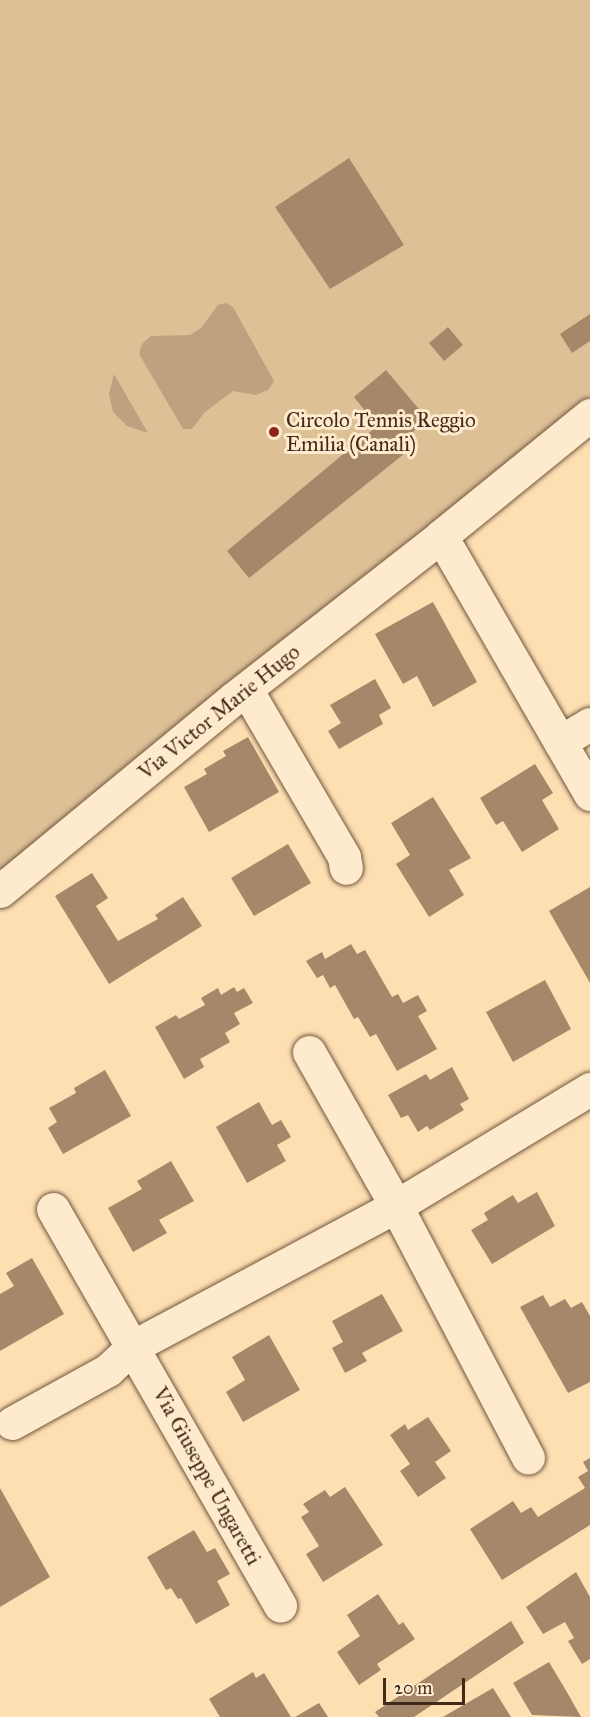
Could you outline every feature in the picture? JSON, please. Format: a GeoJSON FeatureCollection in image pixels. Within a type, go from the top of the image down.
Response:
{"type":"FeatureCollection","features":[{"type":"Feature","properties":{"kind":"street","name":"Via Victor Marie Hugo"},"geometry":{"type":"LineString","coordinates":[[0,891],[246,689],[441,536],[590,415]]}},
{"type":"Feature","properties":{"kind":"street"},"geometry":{"type":"LineString","coordinates":[[441,536],[590,794]]}},
{"type":"Feature","properties":{"kind":"street"},"geometry":{"type":"LineString","coordinates":[[246,689],[344,857],[346,868]]}},
{"type":"Feature","properties":{"kind":"street"},"geometry":{"type":"LineString","coordinates":[[560,741],[590,724]]}},
{"type":"Feature","properties":{"kind":"street"},"geometry":{"type":"LineString","coordinates":[[309,1052],[396,1206],[528,1450],[528,1457]]}},
{"type":"Feature","properties":{"kind":"street"},"geometry":{"type":"LineString","coordinates":[[12,1423],[108,1370],[134,1346],[396,1206],[590,1089]]}},
{"type":"Feature","properties":{"kind":"street","name":"Via Giuseppe Ungaretti"},"geometry":{"type":"LineString","coordinates":[[53,1209],[134,1346],[280,1606]]}},
{"type":"Feature","properties":{"kind":"shaded area","name":"Circolo Tennis Reggio Emilia (Canali)"},"geometry":{"type":"Polygon","coordinates":[[[0,0],[590,0],[590,396],[507,468],[0,876],[0,0]]]}},
{"type":"Feature","properties":{"kind":"shaded area"},"geometry":{"type":"Polygon","coordinates":[[[226,303],[233,307],[274,381],[268,390],[256,395],[233,391],[205,412],[192,429],[183,429],[139,354],[142,344],[151,336],[190,335],[201,328],[218,305],[226,303]]]}},
{"type":"Feature","properties":{"kind":"shaded area"},"geometry":{"type":"Polygon","coordinates":[[[114,374],[148,433],[127,426],[113,412],[109,394],[114,374]]]}},
{"type":"Feature","properties":{"kind":"building"},"geometry":{"type":"Polygon","coordinates":[[[349,158],[404,245],[330,289],[275,207],[349,158]]]}},
{"type":"Feature","properties":{"kind":"building"},"geometry":{"type":"Polygon","coordinates":[[[590,314],[590,341],[572,353],[560,334],[590,314]]]}},
{"type":"Feature","properties":{"kind":"building"},"geometry":{"type":"Polygon","coordinates":[[[448,327],[463,345],[444,361],[429,343],[448,327]]]}},
{"type":"Feature","properties":{"kind":"building"},"geometry":{"type":"Polygon","coordinates":[[[386,370],[428,420],[401,441],[409,450],[249,578],[227,551],[377,426],[354,397],[386,370]]]}},
{"type":"Feature","properties":{"kind":"building"},"geometry":{"type":"Polygon","coordinates":[[[433,602],[477,682],[433,707],[417,676],[403,684],[375,634],[433,602]]]}},
{"type":"Feature","properties":{"kind":"building"},"geometry":{"type":"Polygon","coordinates":[[[375,679],[391,708],[379,715],[383,724],[339,749],[328,731],[341,723],[330,705],[375,679]]]}},
{"type":"Feature","properties":{"kind":"building"},"geometry":{"type":"Polygon","coordinates":[[[248,737],[279,792],[209,832],[184,787],[207,774],[204,769],[226,756],[223,751],[248,737]]]}},
{"type":"Feature","properties":{"kind":"building"},"geometry":{"type":"Polygon","coordinates":[[[535,764],[553,793],[542,800],[559,829],[522,852],[503,821],[496,825],[480,798],[535,764]]]}},
{"type":"Feature","properties":{"kind":"building"},"geometry":{"type":"Polygon","coordinates":[[[433,797],[471,858],[449,870],[464,895],[429,917],[396,864],[410,855],[391,823],[433,797]]]}},
{"type":"Feature","properties":{"kind":"building"},"geometry":{"type":"Polygon","coordinates":[[[288,844],[311,883],[254,916],[231,878],[288,844]]]}},
{"type":"Feature","properties":{"kind":"building"},"geometry":{"type":"Polygon","coordinates":[[[92,873],[108,898],[96,906],[118,941],[158,919],[155,915],[183,897],[202,926],[109,984],[55,896],[92,873]]]}},
{"type":"Feature","properties":{"kind":"building"},"geometry":{"type":"Polygon","coordinates":[[[590,887],[590,983],[549,911],[590,887]]]}},
{"type":"Feature","properties":{"kind":"building"},"geometry":{"type":"Polygon","coordinates":[[[351,944],[357,954],[365,950],[392,997],[398,994],[403,1003],[418,995],[427,1011],[418,1016],[437,1049],[397,1071],[376,1034],[370,1037],[358,1017],[354,1019],[335,985],[330,988],[323,975],[317,978],[306,961],[322,952],[325,959],[351,944]]]}},
{"type":"Feature","properties":{"kind":"building"},"geometry":{"type":"Polygon","coordinates":[[[545,980],[571,1029],[513,1062],[486,1012],[545,980]]]}},
{"type":"Feature","properties":{"kind":"building"},"geometry":{"type":"Polygon","coordinates":[[[234,987],[237,992],[244,988],[253,1003],[234,1013],[240,1024],[225,1033],[230,1042],[200,1059],[204,1067],[184,1079],[155,1027],[176,1015],[179,1019],[205,1005],[201,998],[218,988],[221,995],[234,987]]]}},
{"type":"Feature","properties":{"kind":"building"},"geometry":{"type":"Polygon","coordinates":[[[452,1067],[469,1099],[460,1104],[464,1110],[430,1130],[427,1126],[418,1132],[408,1115],[401,1118],[388,1095],[426,1074],[430,1080],[452,1067]]]}},
{"type":"Feature","properties":{"kind":"building"},"geometry":{"type":"Polygon","coordinates":[[[105,1070],[131,1116],[63,1154],[48,1128],[57,1122],[49,1108],[76,1093],[74,1088],[105,1070]]]}},
{"type":"Feature","properties":{"kind":"building"},"geometry":{"type":"Polygon","coordinates":[[[259,1102],[272,1125],[281,1120],[291,1137],[277,1145],[286,1161],[247,1183],[216,1127],[259,1102]]]}},
{"type":"Feature","properties":{"kind":"building"},"geometry":{"type":"Polygon","coordinates":[[[171,1161],[194,1201],[159,1220],[167,1233],[133,1252],[108,1208],[142,1189],[137,1181],[171,1161]]]}},
{"type":"Feature","properties":{"kind":"building"},"geometry":{"type":"Polygon","coordinates":[[[537,1192],[555,1226],[492,1264],[471,1230],[488,1220],[484,1213],[513,1195],[518,1203],[537,1192]]]}},
{"type":"Feature","properties":{"kind":"building"},"geometry":{"type":"Polygon","coordinates":[[[32,1258],[64,1314],[0,1351],[0,1294],[14,1286],[6,1273],[32,1258]]]}},
{"type":"Feature","properties":{"kind":"building"},"geometry":{"type":"Polygon","coordinates":[[[382,1294],[403,1331],[362,1353],[367,1361],[345,1373],[332,1348],[343,1342],[332,1321],[382,1294]]]}},
{"type":"Feature","properties":{"kind":"building"},"geometry":{"type":"Polygon","coordinates":[[[543,1295],[550,1307],[565,1299],[571,1308],[582,1302],[590,1316],[590,1382],[568,1393],[520,1307],[543,1295]]]}},
{"type":"Feature","properties":{"kind":"building"},"geometry":{"type":"Polygon","coordinates":[[[269,1335],[300,1390],[243,1422],[226,1392],[245,1380],[232,1357],[269,1335]]]}},
{"type":"Feature","properties":{"kind":"building"},"geometry":{"type":"Polygon","coordinates":[[[428,1417],[451,1451],[435,1462],[446,1478],[418,1497],[400,1471],[410,1464],[390,1435],[405,1424],[408,1430],[428,1417]]]}},
{"type":"Feature","properties":{"kind":"building"},"geometry":{"type":"Polygon","coordinates":[[[590,1458],[590,1525],[502,1580],[470,1529],[513,1501],[521,1513],[531,1507],[538,1517],[585,1488],[578,1477],[588,1471],[583,1462],[590,1458]]]}},
{"type":"Feature","properties":{"kind":"building"},"geometry":{"type":"Polygon","coordinates":[[[345,1487],[383,1545],[323,1582],[306,1554],[319,1546],[301,1517],[309,1512],[303,1504],[325,1490],[330,1497],[345,1487]]]}},
{"type":"Feature","properties":{"kind":"building"},"geometry":{"type":"Polygon","coordinates":[[[0,1488],[50,1577],[0,1607],[0,1488]]]}},
{"type":"Feature","properties":{"kind":"building"},"geometry":{"type":"Polygon","coordinates":[[[194,1530],[207,1552],[215,1548],[230,1574],[217,1581],[230,1605],[196,1624],[181,1598],[178,1599],[171,1588],[166,1590],[147,1557],[194,1530]]]}},
{"type":"Feature","properties":{"kind":"building"},"geometry":{"type":"Polygon","coordinates":[[[576,1572],[590,1597],[590,1659],[582,1664],[568,1641],[574,1638],[565,1622],[543,1634],[526,1607],[576,1572]]]}},
{"type":"Feature","properties":{"kind":"building"},"geometry":{"type":"Polygon","coordinates":[[[378,1594],[399,1625],[403,1622],[415,1639],[377,1664],[381,1670],[359,1685],[337,1652],[360,1636],[347,1615],[378,1594]]]}},
{"type":"Feature","properties":{"kind":"building"},"geometry":{"type":"Polygon","coordinates":[[[511,1621],[524,1643],[414,1717],[379,1717],[375,1712],[511,1621]]]}},
{"type":"Feature","properties":{"kind":"building"},"geometry":{"type":"Polygon","coordinates":[[[549,1662],[581,1717],[532,1715],[513,1683],[549,1662]]]}},
{"type":"Feature","properties":{"kind":"building"},"geometry":{"type":"Polygon","coordinates":[[[253,1672],[256,1678],[264,1673],[291,1717],[220,1717],[209,1699],[253,1672]]]}},
{"type":"Feature","properties":{"kind":"building"},"geometry":{"type":"Polygon","coordinates":[[[493,1688],[511,1717],[443,1717],[448,1714],[493,1688]]]}},
{"type":"Feature","properties":{"kind":"building"},"geometry":{"type":"Polygon","coordinates":[[[319,1703],[328,1717],[295,1717],[319,1703]]]}},
{"type":"Feature","properties":{"kind":"place","name":"Circolo Tennis Reggio Emilia (Canali)"},"geometry":{"type":"Point","coordinates":[274,432]}}]}
